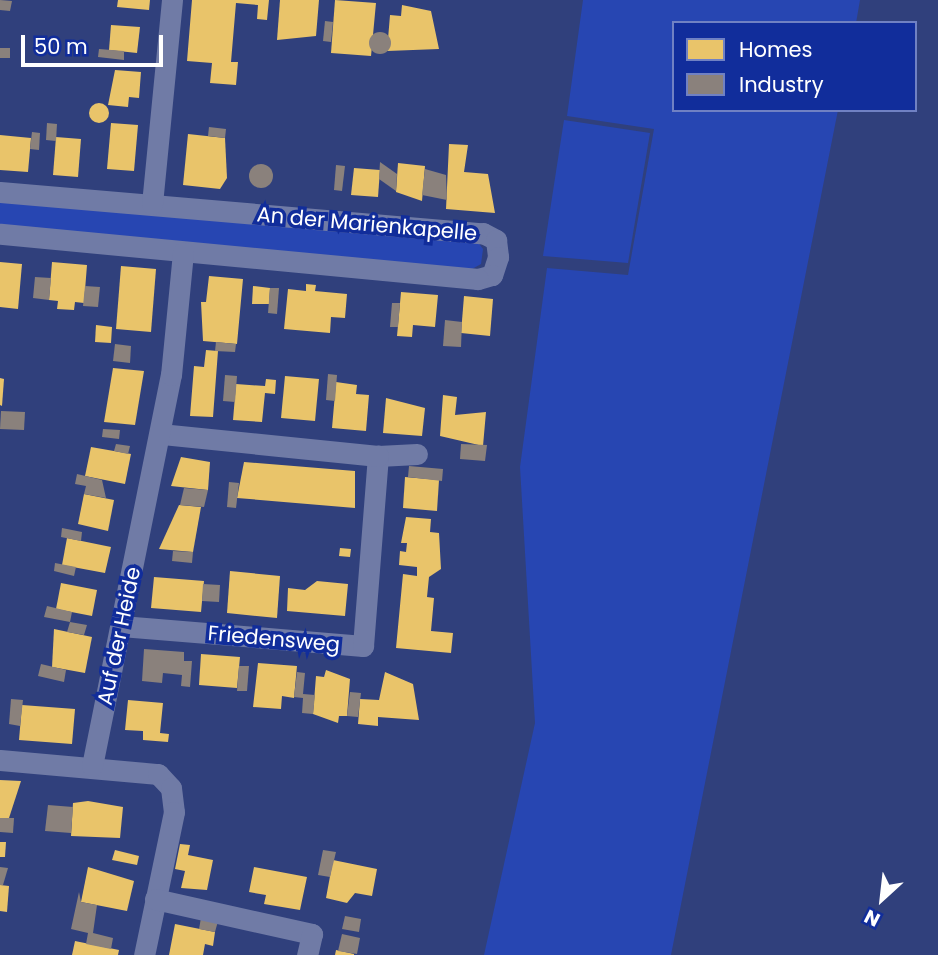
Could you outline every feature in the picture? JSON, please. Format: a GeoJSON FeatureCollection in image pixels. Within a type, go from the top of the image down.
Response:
{"type":"FeatureCollection","features":[{"type":"Feature","properties":{"kind":"street"},"geometry":{"type":"LineString","coordinates":[[152,204],[172,0]]}},
{"type":"Feature","properties":{"kind":"street","name":"An der Marienkapelle"},"geometry":{"type":"LineString","coordinates":[[0,192],[483,233],[496,240],[498,257],[492,275],[478,279],[0,234]]}},
{"type":"Feature","properties":{"kind":"street","name":"Auf der Heide"},"geometry":{"type":"LineString","coordinates":[[92,766],[160,434],[183,253]]}},
{"type":"Feature","properties":{"kind":"street"},"geometry":{"type":"LineString","coordinates":[[160,434],[378,456],[417,454]]}},
{"type":"Feature","properties":{"kind":"street","name":"Friedensweg"},"geometry":{"type":"LineString","coordinates":[[121,626],[363,646],[378,456]]}},
{"type":"Feature","properties":{"kind":"street"},"geometry":{"type":"LineString","coordinates":[[0,760],[92,766],[158,774],[171,788],[174,811],[144,955]]}},
{"type":"Feature","properties":{"kind":"street"},"geometry":{"type":"LineString","coordinates":[[155,899],[312,934],[307,955]]}},
{"type":"Feature","properties":{"kind":"shaded area"},"geometry":{"type":"Polygon","coordinates":[[[583,0],[860,0],[856,21],[672,21],[672,112],[838,112],[671,955],[484,955],[535,723],[520,467],[547,268],[628,275],[654,129],[567,116],[583,0]]]}},
{"type":"Feature","properties":{"kind":"shaded area"},"geometry":{"type":"Polygon","coordinates":[[[564,120],[650,133],[628,263],[543,256],[564,120]]]}},
{"type":"Feature","properties":{"kind":"shaded area"},"geometry":{"type":"Polygon","coordinates":[[[0,200],[477,241],[483,249],[481,264],[472,269],[0,228],[0,200]]]}},
{"type":"Feature","properties":{"kind":"building: Homes"},"geometry":{"type":"Polygon","coordinates":[[[118,0],[150,0],[149,10],[117,7],[118,0]]]}},
{"type":"Feature","properties":{"kind":"building: Homes"},"geometry":{"type":"Polygon","coordinates":[[[192,0],[269,0],[267,20],[257,19],[258,5],[236,3],[231,62],[238,62],[236,85],[210,83],[212,63],[187,61],[192,0]]]}},
{"type":"Feature","properties":{"kind":"building: Homes"},"geometry":{"type":"Polygon","coordinates":[[[280,0],[319,0],[316,36],[277,40],[280,0]]]}},
{"type":"Feature","properties":{"kind":"building: Homes"},"geometry":{"type":"Polygon","coordinates":[[[335,0],[376,3],[371,56],[331,53],[335,0]]]}},
{"type":"Feature","properties":{"kind":"building: Homes"},"geometry":{"type":"Polygon","coordinates":[[[402,5],[431,11],[439,49],[387,51],[390,15],[401,16],[402,5]]]}},
{"type":"Feature","properties":{"kind":"building: Homes"},"geometry":{"type":"Polygon","coordinates":[[[111,25],[140,27],[137,53],[109,50],[111,25]]]}},
{"type":"Feature","properties":{"kind":"building: Homes"},"geometry":{"type":"Polygon","coordinates":[[[115,70],[141,72],[139,98],[129,97],[128,107],[108,105],[115,70]]]}},
{"type":"Feature","properties":{"kind":"building: Homes"},"geometry":{"type":"Polygon","coordinates":[[[99,103],[106,106],[109,113],[106,120],[99,123],[92,120],[89,113],[92,106],[99,103]]]}},
{"type":"Feature","properties":{"kind":"building: Homes"},"geometry":{"type":"Polygon","coordinates":[[[111,123],[138,125],[134,171],[107,169],[111,123]]]}},
{"type":"Feature","properties":{"kind":"building: Homes"},"geometry":{"type":"Polygon","coordinates":[[[188,134],[225,138],[227,178],[220,189],[183,185],[188,134]]]}},
{"type":"Feature","properties":{"kind":"building: Homes"},"geometry":{"type":"Polygon","coordinates":[[[0,135],[31,138],[28,172],[0,170],[0,135]]]}},
{"type":"Feature","properties":{"kind":"building: Homes"},"geometry":{"type":"Polygon","coordinates":[[[56,137],[81,139],[78,177],[53,175],[56,137]]]}},
{"type":"Feature","properties":{"kind":"building: Homes"},"geometry":{"type":"Polygon","coordinates":[[[449,144],[468,145],[464,172],[488,174],[495,213],[446,209],[449,144]]]}},
{"type":"Feature","properties":{"kind":"building: Homes"},"geometry":{"type":"Polygon","coordinates":[[[398,163],[425,166],[422,201],[396,192],[398,163]]]}},
{"type":"Feature","properties":{"kind":"building: Homes"},"geometry":{"type":"Polygon","coordinates":[[[354,168],[380,170],[378,197],[351,195],[354,168]]]}},
{"type":"Feature","properties":{"kind":"building: Homes"},"geometry":{"type":"Polygon","coordinates":[[[0,262],[22,264],[18,309],[0,307],[0,262]]]}},
{"type":"Feature","properties":{"kind":"building: Homes"},"geometry":{"type":"Polygon","coordinates":[[[52,262],[87,265],[84,303],[75,302],[74,310],[57,309],[58,301],[49,300],[52,262]]]}},
{"type":"Feature","properties":{"kind":"building: Homes"},"geometry":{"type":"Polygon","coordinates":[[[121,266],[156,269],[151,332],[116,329],[121,266]]]}},
{"type":"Feature","properties":{"kind":"building: Homes"},"geometry":{"type":"Polygon","coordinates":[[[209,276],[243,279],[237,344],[203,341],[201,302],[206,302],[209,276]]]}},
{"type":"Feature","properties":{"kind":"building: Homes"},"geometry":{"type":"Polygon","coordinates":[[[306,284],[316,285],[315,291],[347,294],[345,318],[331,317],[330,333],[284,329],[288,289],[306,291],[306,284]]]}},
{"type":"Feature","properties":{"kind":"building: Homes"},"geometry":{"type":"Polygon","coordinates":[[[253,286],[270,288],[269,304],[252,304],[253,286]]]}},
{"type":"Feature","properties":{"kind":"building: Homes"},"geometry":{"type":"Polygon","coordinates":[[[401,292],[438,295],[435,327],[413,325],[412,337],[397,336],[401,292]]]}},
{"type":"Feature","properties":{"kind":"building: Homes"},"geometry":{"type":"Polygon","coordinates":[[[464,296],[493,299],[490,336],[461,333],[464,296]]]}},
{"type":"Feature","properties":{"kind":"building: Homes"},"geometry":{"type":"Polygon","coordinates":[[[96,325],[112,327],[111,343],[95,342],[96,325]]]}},
{"type":"Feature","properties":{"kind":"building: Homes"},"geometry":{"type":"Polygon","coordinates":[[[206,350],[218,351],[213,417],[190,416],[194,366],[204,367],[206,350]]]}},
{"type":"Feature","properties":{"kind":"building: Homes"},"geometry":{"type":"Polygon","coordinates":[[[113,368],[144,371],[135,425],[104,422],[113,368]]]}},
{"type":"Feature","properties":{"kind":"building: Homes"},"geometry":{"type":"Polygon","coordinates":[[[285,376],[319,379],[315,421],[281,418],[285,376]]]}},
{"type":"Feature","properties":{"kind":"building: Homes"},"geometry":{"type":"Polygon","coordinates":[[[0,378],[4,379],[2,406],[0,405],[0,378]]]}},
{"type":"Feature","properties":{"kind":"building: Homes"},"geometry":{"type":"Polygon","coordinates":[[[266,379],[276,380],[275,394],[265,393],[262,422],[233,420],[236,384],[265,386],[266,379]]]}},
{"type":"Feature","properties":{"kind":"building: Homes"},"geometry":{"type":"Polygon","coordinates":[[[336,382],[357,385],[356,394],[369,395],[366,431],[332,428],[336,382]]]}},
{"type":"Feature","properties":{"kind":"building: Homes"},"geometry":{"type":"Polygon","coordinates":[[[443,395],[457,397],[455,415],[486,412],[483,446],[440,436],[443,395]]]}},
{"type":"Feature","properties":{"kind":"building: Homes"},"geometry":{"type":"Polygon","coordinates":[[[386,398],[425,408],[422,436],[383,433],[386,398]]]}},
{"type":"Feature","properties":{"kind":"building: Homes"},"geometry":{"type":"Polygon","coordinates":[[[91,447],[131,454],[125,484],[85,476],[91,447]]]}},
{"type":"Feature","properties":{"kind":"building: Homes"},"geometry":{"type":"Polygon","coordinates":[[[181,457],[210,462],[208,490],[171,486],[181,457]]]}},
{"type":"Feature","properties":{"kind":"building: Homes"},"geometry":{"type":"Polygon","coordinates":[[[244,462],[355,471],[355,508],[237,498],[244,462]]]}},
{"type":"Feature","properties":{"kind":"building: Homes"},"geometry":{"type":"Polygon","coordinates":[[[405,477],[439,480],[437,511],[403,508],[405,477]]]}},
{"type":"Feature","properties":{"kind":"building: Homes"},"geometry":{"type":"Polygon","coordinates":[[[84,494],[114,500],[108,531],[78,524],[84,494]]]}},
{"type":"Feature","properties":{"kind":"building: Homes"},"geometry":{"type":"Polygon","coordinates":[[[179,505],[201,507],[193,552],[159,549],[179,505]]]}},
{"type":"Feature","properties":{"kind":"building: Homes"},"geometry":{"type":"Polygon","coordinates":[[[406,517],[431,519],[430,532],[439,533],[441,569],[429,577],[427,597],[434,598],[431,631],[453,633],[451,653],[396,648],[403,574],[417,576],[417,567],[399,565],[400,551],[406,552],[407,543],[401,543],[406,517]]]}},
{"type":"Feature","properties":{"kind":"building: Homes"},"geometry":{"type":"Polygon","coordinates":[[[67,538],[111,547],[105,573],[62,565],[67,538]]]}},
{"type":"Feature","properties":{"kind":"building: Homes"},"geometry":{"type":"Polygon","coordinates":[[[340,548],[351,549],[350,557],[339,556],[340,548]]]}},
{"type":"Feature","properties":{"kind":"building: Homes"},"geometry":{"type":"Polygon","coordinates":[[[230,571],[280,576],[277,618],[227,613],[230,571]]]}},
{"type":"Feature","properties":{"kind":"building: Homes"},"geometry":{"type":"Polygon","coordinates":[[[154,577],[204,581],[201,612],[151,608],[154,577]]]}},
{"type":"Feature","properties":{"kind":"building: Homes"},"geometry":{"type":"Polygon","coordinates":[[[317,581],[348,584],[345,616],[287,611],[288,588],[305,590],[317,581]]]}},
{"type":"Feature","properties":{"kind":"building: Homes"},"geometry":{"type":"Polygon","coordinates":[[[61,583],[97,590],[92,616],[56,609],[61,583]]]}},
{"type":"Feature","properties":{"kind":"building: Homes"},"geometry":{"type":"Polygon","coordinates":[[[54,629],[92,637],[85,673],[52,667],[54,629]]]}},
{"type":"Feature","properties":{"kind":"building: Homes"},"geometry":{"type":"Polygon","coordinates":[[[201,654],[240,657],[237,688],[199,685],[201,654]]]}},
{"type":"Feature","properties":{"kind":"building: Homes"},"geometry":{"type":"Polygon","coordinates":[[[258,663],[297,666],[294,698],[282,696],[281,709],[253,707],[258,663]]]}},
{"type":"Feature","properties":{"kind":"building: Homes"},"geometry":{"type":"Polygon","coordinates":[[[326,670],[350,679],[347,716],[339,716],[338,723],[313,714],[316,676],[324,677],[326,670]]]}},
{"type":"Feature","properties":{"kind":"building: Homes"},"geometry":{"type":"Polygon","coordinates":[[[385,672],[413,684],[419,720],[378,717],[378,726],[358,724],[360,699],[379,700],[385,672]]]}},
{"type":"Feature","properties":{"kind":"building: Homes"},"geometry":{"type":"Polygon","coordinates":[[[128,700],[163,703],[160,733],[169,734],[168,742],[143,740],[143,731],[125,730],[128,700]]]}},
{"type":"Feature","properties":{"kind":"building: Homes"},"geometry":{"type":"Polygon","coordinates":[[[22,705],[75,709],[72,744],[19,740],[22,705]]]}},
{"type":"Feature","properties":{"kind":"building: Homes"},"geometry":{"type":"Polygon","coordinates":[[[0,780],[21,781],[9,818],[0,818],[0,780]]]}},
{"type":"Feature","properties":{"kind":"building: Homes"},"geometry":{"type":"Polygon","coordinates":[[[88,801],[123,807],[120,838],[71,836],[73,803],[88,801]]]}},
{"type":"Feature","properties":{"kind":"building: Homes"},"geometry":{"type":"Polygon","coordinates":[[[0,842],[6,842],[5,857],[0,857],[0,842]]]}},
{"type":"Feature","properties":{"kind":"building: Homes"},"geometry":{"type":"Polygon","coordinates":[[[180,844],[190,845],[188,855],[213,860],[207,890],[181,888],[185,871],[175,869],[180,844]]]}},
{"type":"Feature","properties":{"kind":"building: Homes"},"geometry":{"type":"Polygon","coordinates":[[[115,850],[139,856],[137,865],[112,860],[115,850]]]}},
{"type":"Feature","properties":{"kind":"building: Homes"},"geometry":{"type":"Polygon","coordinates":[[[333,860],[377,869],[372,896],[355,893],[347,903],[326,898],[333,860]]]}},
{"type":"Feature","properties":{"kind":"building: Homes"},"geometry":{"type":"Polygon","coordinates":[[[88,867],[134,881],[127,911],[81,902],[88,867]]]}},
{"type":"Feature","properties":{"kind":"building: Homes"},"geometry":{"type":"Polygon","coordinates":[[[254,867],[307,877],[300,910],[264,904],[266,895],[249,892],[254,867]]]}},
{"type":"Feature","properties":{"kind":"building: Homes"},"geometry":{"type":"Polygon","coordinates":[[[0,885],[9,886],[7,912],[0,911],[0,885]]]}},
{"type":"Feature","properties":{"kind":"building: Homes"},"geometry":{"type":"Polygon","coordinates":[[[175,924],[215,932],[213,946],[205,944],[203,955],[169,955],[175,924]]]}},
{"type":"Feature","properties":{"kind":"building: Homes"},"geometry":{"type":"Polygon","coordinates":[[[75,941],[119,950],[118,955],[72,955],[75,941]]]}},
{"type":"Feature","properties":{"kind":"building: Homes"},"geometry":{"type":"Polygon","coordinates":[[[336,950],[354,954],[354,955],[335,955],[336,950]]]}},
{"type":"Feature","properties":{"kind":"building: Industry"},"geometry":{"type":"Polygon","coordinates":[[[0,0],[12,1],[10,11],[0,10],[0,0]]]}},
{"type":"Feature","properties":{"kind":"building: Industry"},"geometry":{"type":"Polygon","coordinates":[[[325,21],[333,22],[331,42],[323,41],[325,21]]]}},
{"type":"Feature","properties":{"kind":"building: Industry"},"geometry":{"type":"Polygon","coordinates":[[[380,32],[388,35],[391,43],[388,51],[380,54],[372,51],[369,43],[372,35],[380,32]]]}},
{"type":"Feature","properties":{"kind":"building: Industry"},"geometry":{"type":"Polygon","coordinates":[[[0,48],[10,48],[10,58],[0,58],[0,48]]]}},
{"type":"Feature","properties":{"kind":"building: Industry"},"geometry":{"type":"Polygon","coordinates":[[[99,49],[124,51],[124,60],[98,57],[99,49]]]}},
{"type":"Feature","properties":{"kind":"building: Industry"},"geometry":{"type":"Polygon","coordinates":[[[47,123],[57,124],[56,141],[46,140],[47,123]]]}},
{"type":"Feature","properties":{"kind":"building: Industry"},"geometry":{"type":"Polygon","coordinates":[[[209,127],[226,129],[225,138],[208,136],[209,127]]]}},
{"type":"Feature","properties":{"kind":"building: Industry"},"geometry":{"type":"Polygon","coordinates":[[[32,132],[40,133],[39,150],[30,149],[32,132]]]}},
{"type":"Feature","properties":{"kind":"building: Industry"},"geometry":{"type":"Polygon","coordinates":[[[380,162],[397,174],[396,191],[379,179],[380,162]]]}},
{"type":"Feature","properties":{"kind":"building: Industry"},"geometry":{"type":"Polygon","coordinates":[[[261,164],[272,171],[273,176],[266,187],[261,188],[250,181],[249,176],[256,165],[261,164]]]}},
{"type":"Feature","properties":{"kind":"building: Industry"},"geometry":{"type":"Polygon","coordinates":[[[336,165],[345,166],[342,191],[334,190],[336,165]]]}},
{"type":"Feature","properties":{"kind":"building: Industry"},"geometry":{"type":"Polygon","coordinates":[[[425,169],[446,175],[447,200],[422,195],[425,169]]]}},
{"type":"Feature","properties":{"kind":"building: Industry"},"geometry":{"type":"Polygon","coordinates":[[[35,277],[51,278],[49,300],[33,298],[35,277]]]}},
{"type":"Feature","properties":{"kind":"building: Industry"},"geometry":{"type":"Polygon","coordinates":[[[85,286],[100,287],[98,307],[83,306],[85,286]]]}},
{"type":"Feature","properties":{"kind":"building: Industry"},"geometry":{"type":"Polygon","coordinates":[[[270,288],[279,288],[277,314],[268,313],[270,288]]]}},
{"type":"Feature","properties":{"kind":"building: Industry"},"geometry":{"type":"Polygon","coordinates":[[[392,303],[400,303],[398,327],[390,327],[392,303]]]}},
{"type":"Feature","properties":{"kind":"building: Industry"},"geometry":{"type":"Polygon","coordinates":[[[445,320],[462,322],[461,347],[443,346],[445,320]]]}},
{"type":"Feature","properties":{"kind":"building: Industry"},"geometry":{"type":"Polygon","coordinates":[[[216,342],[236,344],[235,352],[215,351],[216,342]]]}},
{"type":"Feature","properties":{"kind":"building: Industry"},"geometry":{"type":"Polygon","coordinates":[[[115,344],[131,346],[130,363],[113,361],[115,344]]]}},
{"type":"Feature","properties":{"kind":"building: Industry"},"geometry":{"type":"Polygon","coordinates":[[[328,374],[337,375],[335,401],[326,400],[328,374]]]}},
{"type":"Feature","properties":{"kind":"building: Industry"},"geometry":{"type":"Polygon","coordinates":[[[225,375],[237,376],[235,402],[223,401],[225,375]]]}},
{"type":"Feature","properties":{"kind":"building: Industry"},"geometry":{"type":"Polygon","coordinates":[[[1,411],[25,412],[24,430],[0,429],[1,411]]]}},
{"type":"Feature","properties":{"kind":"building: Industry"},"geometry":{"type":"Polygon","coordinates":[[[103,429],[120,430],[119,439],[102,437],[103,429]]]}},
{"type":"Feature","properties":{"kind":"building: Industry"},"geometry":{"type":"Polygon","coordinates":[[[116,444],[130,446],[128,454],[114,451],[116,444]]]}},
{"type":"Feature","properties":{"kind":"building: Industry"},"geometry":{"type":"Polygon","coordinates":[[[461,444],[487,445],[485,461],[460,459],[461,444]]]}},
{"type":"Feature","properties":{"kind":"building: Industry"},"geometry":{"type":"Polygon","coordinates":[[[409,466],[443,469],[442,481],[408,477],[409,466]]]}},
{"type":"Feature","properties":{"kind":"building: Industry"},"geometry":{"type":"Polygon","coordinates":[[[77,474],[102,480],[106,498],[84,494],[86,486],[75,484],[77,474]]]}},
{"type":"Feature","properties":{"kind":"building: Industry"},"geometry":{"type":"Polygon","coordinates":[[[229,482],[239,483],[236,508],[227,507],[229,482]]]}},
{"type":"Feature","properties":{"kind":"building: Industry"},"geometry":{"type":"Polygon","coordinates":[[[184,488],[208,490],[204,507],[180,505],[184,488]]]}},
{"type":"Feature","properties":{"kind":"building: Industry"},"geometry":{"type":"Polygon","coordinates":[[[62,528],[82,532],[81,541],[61,537],[62,528]]]}},
{"type":"Feature","properties":{"kind":"building: Industry"},"geometry":{"type":"Polygon","coordinates":[[[173,551],[193,552],[192,563],[172,561],[173,551]]]}},
{"type":"Feature","properties":{"kind":"building: Industry"},"geometry":{"type":"Polygon","coordinates":[[[55,563],[76,567],[74,576],[54,571],[55,563]]]}},
{"type":"Feature","properties":{"kind":"building: Industry"},"geometry":{"type":"Polygon","coordinates":[[[203,584],[220,585],[219,602],[202,601],[203,584]]]}},
{"type":"Feature","properties":{"kind":"building: Industry"},"geometry":{"type":"Polygon","coordinates":[[[47,606],[72,612],[70,622],[44,617],[47,606]]]}},
{"type":"Feature","properties":{"kind":"building: Industry"},"geometry":{"type":"Polygon","coordinates":[[[70,622],[87,625],[84,635],[67,632],[70,622]]]}},
{"type":"Feature","properties":{"kind":"building: Industry"},"geometry":{"type":"Polygon","coordinates":[[[144,649],[184,652],[184,661],[192,661],[190,687],[181,686],[182,675],[163,673],[162,683],[142,681],[144,649]]]}},
{"type":"Feature","properties":{"kind":"building: Industry"},"geometry":{"type":"Polygon","coordinates":[[[41,664],[66,670],[64,682],[38,676],[41,664]]]}},
{"type":"Feature","properties":{"kind":"building: Industry"},"geometry":{"type":"Polygon","coordinates":[[[239,666],[249,666],[247,691],[237,691],[239,666]]]}},
{"type":"Feature","properties":{"kind":"building: Industry"},"geometry":{"type":"Polygon","coordinates":[[[297,672],[305,673],[303,694],[315,695],[313,714],[302,713],[303,698],[294,697],[297,672]]]}},
{"type":"Feature","properties":{"kind":"building: Industry"},"geometry":{"type":"Polygon","coordinates":[[[350,692],[361,693],[358,717],[347,716],[350,692]]]}},
{"type":"Feature","properties":{"kind":"building: Industry"},"geometry":{"type":"Polygon","coordinates":[[[11,699],[23,700],[20,726],[9,724],[11,699]]]}},
{"type":"Feature","properties":{"kind":"building: Industry"},"geometry":{"type":"Polygon","coordinates":[[[48,805],[73,807],[71,833],[45,831],[48,805]]]}},
{"type":"Feature","properties":{"kind":"building: Industry"},"geometry":{"type":"Polygon","coordinates":[[[0,818],[14,818],[13,833],[0,832],[0,818]]]}},
{"type":"Feature","properties":{"kind":"building: Industry"},"geometry":{"type":"Polygon","coordinates":[[[323,850],[336,852],[330,877],[318,875],[323,850]]]}},
{"type":"Feature","properties":{"kind":"building: Industry"},"geometry":{"type":"Polygon","coordinates":[[[0,867],[8,868],[3,885],[0,885],[0,867]]]}},
{"type":"Feature","properties":{"kind":"building: Industry"},"geometry":{"type":"Polygon","coordinates":[[[79,892],[81,902],[97,905],[93,933],[113,938],[111,949],[86,944],[88,933],[71,929],[79,892]]]}},
{"type":"Feature","properties":{"kind":"building: Industry"},"geometry":{"type":"Polygon","coordinates":[[[345,916],[361,919],[359,932],[342,929],[345,916]]]}},
{"type":"Feature","properties":{"kind":"building: Industry"},"geometry":{"type":"Polygon","coordinates":[[[201,918],[218,921],[215,932],[199,929],[201,918]]]}},
{"type":"Feature","properties":{"kind":"building: Industry"},"geometry":{"type":"Polygon","coordinates":[[[342,934],[360,938],[357,954],[338,951],[342,934]]]}}]}
